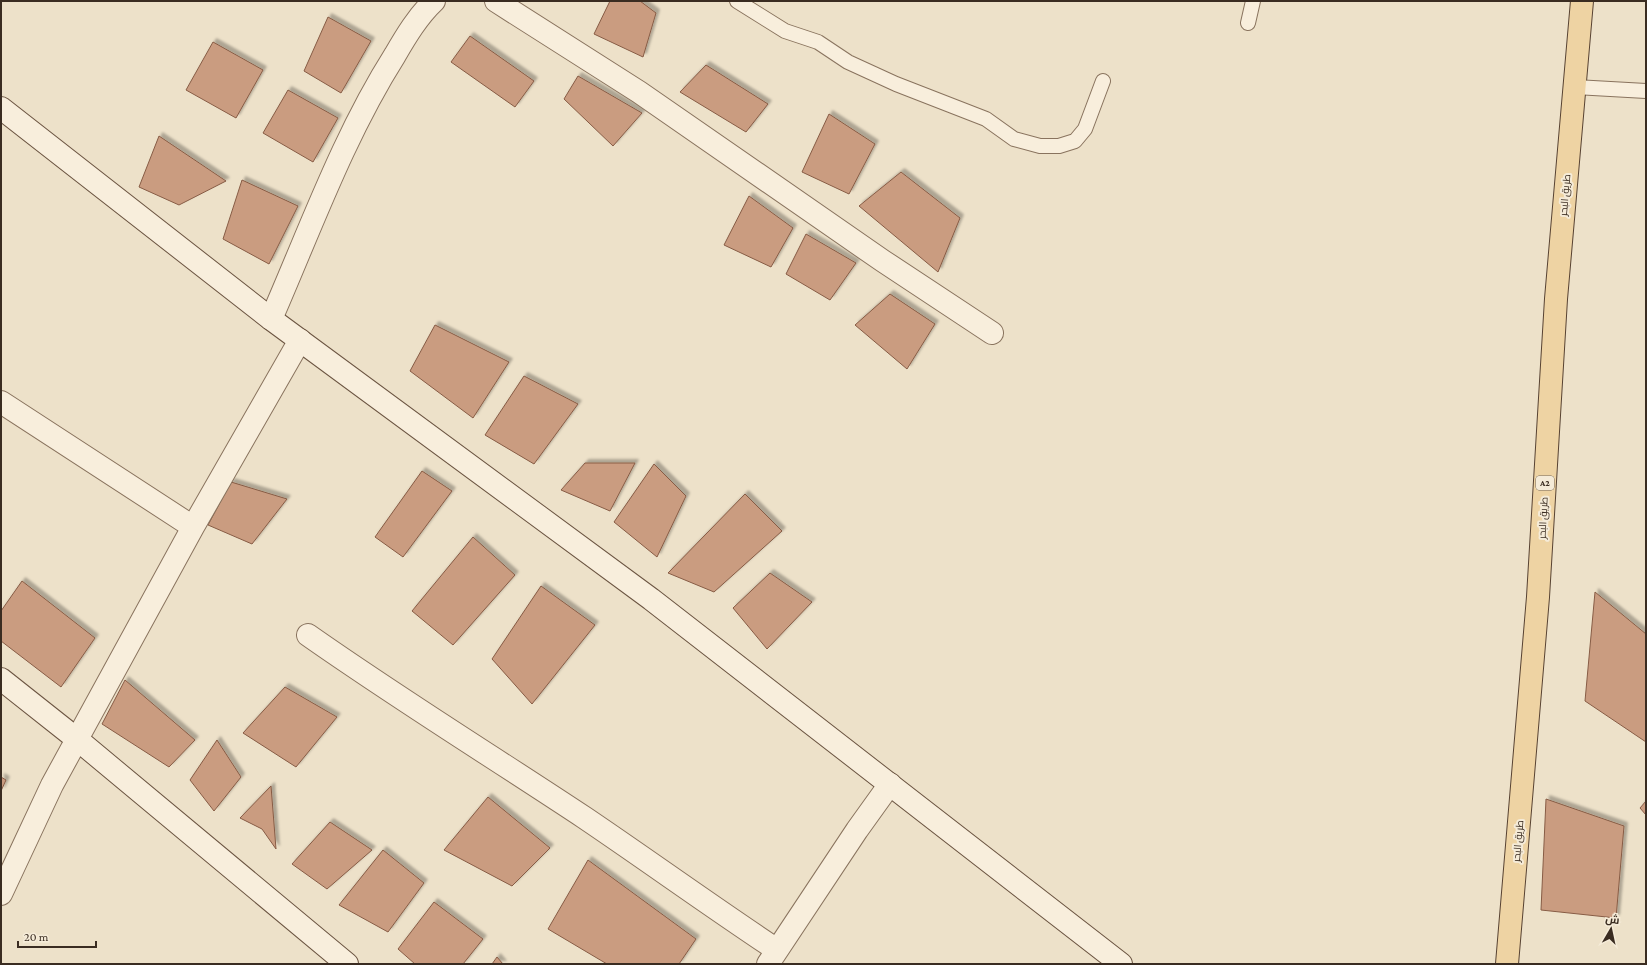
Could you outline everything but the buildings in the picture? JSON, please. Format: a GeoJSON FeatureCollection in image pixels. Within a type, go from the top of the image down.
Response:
{"type":"FeatureCollection","features":[{"type":"Feature","properties":{"kind":"main road","name":"طريق البحر"},"geometry":{"type":"LineString","coordinates":[[1507,964],[1538,605],[1556,299],[1582,1]]}},
{"type":"Feature","properties":{"kind":"street"},"geometry":{"type":"LineString","coordinates":[[496,1],[639,92],[883,261],[992,333]]}},
{"type":"Feature","properties":{"kind":"street"},"geometry":{"type":"LineString","coordinates":[[271,319],[364,110],[384,73],[413,26],[432,2]]}},
{"type":"Feature","properties":{"kind":"street"},"geometry":{"type":"LineString","coordinates":[[1,108],[271,319],[651,599],[1121,964]]}},
{"type":"Feature","properties":{"kind":"street"},"geometry":{"type":"LineString","coordinates":[[1,894],[52,785],[78,740],[193,527],[300,340]]}},
{"type":"Feature","properties":{"kind":"street"},"geometry":{"type":"LineString","coordinates":[[1,402],[193,527]]}},
{"type":"Feature","properties":{"kind":"street"},"geometry":{"type":"LineString","coordinates":[[308,636],[410,705],[585,819],[707,904],[772,957],[857,830],[890,784]]}},
{"type":"Feature","properties":{"kind":"street"},"geometry":{"type":"LineString","coordinates":[[1,679],[78,740],[347,964]]}},
{"type":"Feature","properties":{"kind":"lane"},"geometry":{"type":"LineString","coordinates":[[737,1],[785,31],[818,42],[848,62],[896,84],[941,100],[986,119],[1014,139],[1040,146],[1059,146],[1075,141],[1085,129],[1104,81]]}},
{"type":"Feature","properties":{"kind":"lane"},"geometry":{"type":"LineString","coordinates":[[1248,23],[1253,1]]}},
{"type":"Feature","properties":{"kind":"lane"},"geometry":{"type":"LineString","coordinates":[[1575,87],[1646,91]]}}]}
